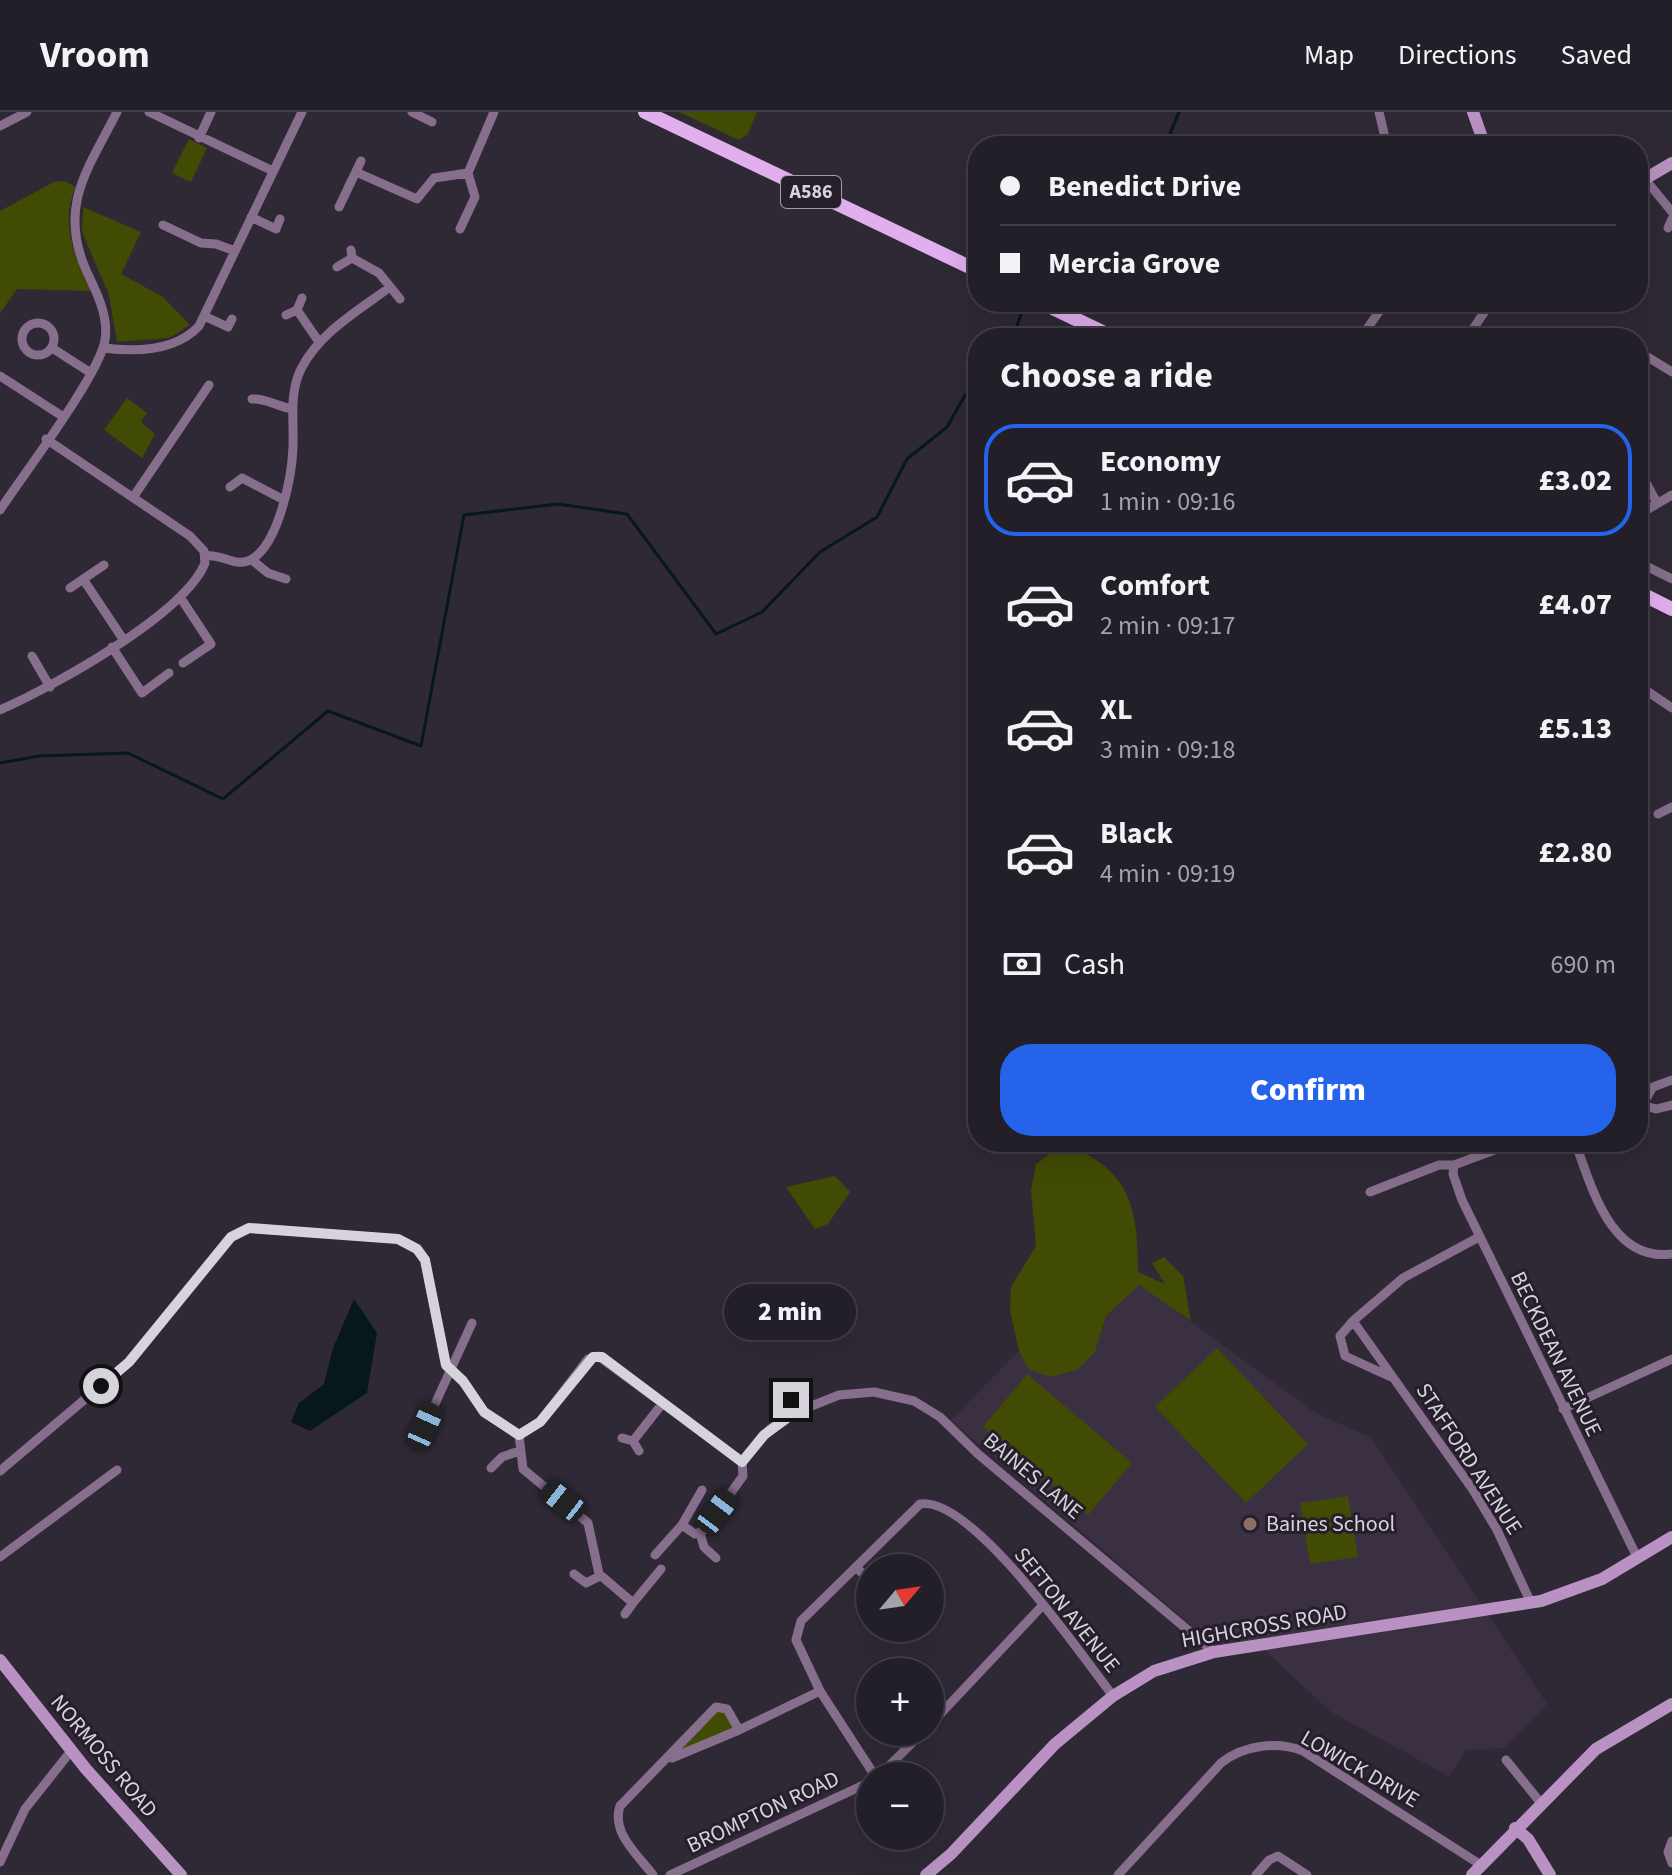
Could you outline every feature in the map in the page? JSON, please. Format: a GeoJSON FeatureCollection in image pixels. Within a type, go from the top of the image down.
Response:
{"type":"FeatureCollection","features":[{"type":"Feature","properties":{"kind":"main road","name":"A586"},"geometry":{"type":"LineString","coordinates":[[645,112],[968,266]]}},
{"type":"Feature","properties":{"kind":"main road"},"geometry":{"type":"LineString","coordinates":[[1061,312],[1094,328]]}},
{"type":"Feature","properties":{"kind":"main road"},"geometry":{"type":"LineString","coordinates":[[1648,597],[1672,609]]}},
{"type":"Feature","properties":{"kind":"street"},"geometry":{"type":"LineString","coordinates":[[0,126],[27,112]]}},
{"type":"Feature","properties":{"kind":"street"},"geometry":{"type":"LineString","coordinates":[[0,510],[91,373],[103,348],[104,319],[74,239],[74,210],[79,188],[117,112]]}},
{"type":"Feature","properties":{"kind":"street"},"geometry":{"type":"LineString","coordinates":[[149,112],[273,171]]}},
{"type":"Feature","properties":{"kind":"street"},"geometry":{"type":"LineString","coordinates":[[199,138],[211,112]]}},
{"type":"Feature","properties":{"kind":"street"},"geometry":{"type":"LineString","coordinates":[[103,348],[146,348],[175,344],[190,336],[204,316],[302,112]]}},
{"type":"Feature","properties":{"kind":"street"},"geometry":{"type":"LineString","coordinates":[[412,112],[432,122]]}},
{"type":"Feature","properties":{"kind":"street"},"geometry":{"type":"LineString","coordinates":[[460,229],[475,197],[468,173],[494,112]]}},
{"type":"Feature","properties":{"kind":"street"},"geometry":{"type":"LineString","coordinates":[[1379,112],[1385,136]]}},
{"type":"Feature","properties":{"kind":"street"},"geometry":{"type":"LineString","coordinates":[[1473,112],[1481,136]]}},
{"type":"Feature","properties":{"kind":"street"},"geometry":{"type":"LineString","coordinates":[[339,207],[361,161]]}},
{"type":"Feature","properties":{"kind":"street"},"geometry":{"type":"LineString","coordinates":[[1648,177],[1672,163]]}},
{"type":"Feature","properties":{"kind":"street"},"geometry":{"type":"LineString","coordinates":[[356,172],[417,199],[434,178],[468,173]]}},
{"type":"Feature","properties":{"kind":"street"},"geometry":{"type":"LineString","coordinates":[[1648,187],[1672,212]]}},
{"type":"Feature","properties":{"kind":"street"},"geometry":{"type":"LineString","coordinates":[[175,217],[166,226],[201,243],[216,244],[235,251]]}},
{"type":"Feature","properties":{"kind":"street"},"geometry":{"type":"LineString","coordinates":[[251,217],[276,229],[280,219]]}},
{"type":"Feature","properties":{"kind":"street"},"geometry":{"type":"LineString","coordinates":[[337,267],[351,254],[374,269],[400,299]]}},
{"type":"Feature","properties":{"kind":"street"},"geometry":{"type":"LineString","coordinates":[[206,556],[214,555],[236,563],[252,560],[271,535],[284,500],[292,458],[293,409],[299,372],[319,342],[390,287]]}},
{"type":"Feature","properties":{"kind":"street"},"geometry":{"type":"LineString","coordinates":[[286,315],[297,310],[302,298]]}},
{"type":"Feature","properties":{"kind":"street"},"geometry":{"type":"LineString","coordinates":[[297,310],[319,342]]}},
{"type":"Feature","properties":{"kind":"street"},"geometry":{"type":"LineString","coordinates":[[204,316],[228,327],[232,319]]}},
{"type":"Feature","properties":{"kind":"street"},"geometry":{"type":"LineString","coordinates":[[52,348],[91,373]]}},
{"type":"Feature","properties":{"kind":"street"},"geometry":{"type":"LineString","coordinates":[[1648,357],[1672,372]]}},
{"type":"Feature","properties":{"kind":"street"},"geometry":{"type":"LineString","coordinates":[[0,376],[62,416]]}},
{"type":"Feature","properties":{"kind":"street"},"geometry":{"type":"LineString","coordinates":[[134,496],[209,385]]}},
{"type":"Feature","properties":{"kind":"street"},"geometry":{"type":"LineString","coordinates":[[188,393],[199,400]]}},
{"type":"Feature","properties":{"kind":"street"},"geometry":{"type":"LineString","coordinates":[[252,399],[268,395],[277,407],[293,409]]}},
{"type":"Feature","properties":{"kind":"street"},"geometry":{"type":"LineString","coordinates":[[46,439],[190,536],[206,556]]}},
{"type":"Feature","properties":{"kind":"street"},"geometry":{"type":"LineString","coordinates":[[230,487],[242,474],[284,500]]}},
{"type":"Feature","properties":{"kind":"street"},"geometry":{"type":"LineString","coordinates":[[1648,486],[1657,503]]}},
{"type":"Feature","properties":{"kind":"street"},"geometry":{"type":"LineString","coordinates":[[1648,509],[1672,495]]}},
{"type":"Feature","properties":{"kind":"street"},"geometry":{"type":"LineString","coordinates":[[0,710],[50,687],[112,647],[180,597],[202,572],[206,556]]}},
{"type":"Feature","properties":{"kind":"street"},"geometry":{"type":"LineString","coordinates":[[252,560],[268,573],[286,579]]}},
{"type":"Feature","properties":{"kind":"street"},"geometry":{"type":"LineString","coordinates":[[70,588],[104,565]]}},
{"type":"Feature","properties":{"kind":"street"},"geometry":{"type":"LineString","coordinates":[[1648,567],[1672,579]]}},
{"type":"Feature","properties":{"kind":"street"},"geometry":{"type":"LineString","coordinates":[[83,579],[123,639]]}},
{"type":"Feature","properties":{"kind":"street"},"geometry":{"type":"LineString","coordinates":[[180,597],[211,644],[183,663]]}},
{"type":"Feature","properties":{"kind":"street"},"geometry":{"type":"LineString","coordinates":[[112,647],[142,693],[169,673]]}},
{"type":"Feature","properties":{"kind":"street"},"geometry":{"type":"LineString","coordinates":[[32,656],[50,687]]}},
{"type":"Feature","properties":{"kind":"street"},"geometry":{"type":"LineString","coordinates":[[1648,692],[1672,708]]}},
{"type":"Feature","properties":{"kind":"street"},"geometry":{"type":"LineString","coordinates":[[1658,814],[1672,807]]}},
{"type":"Feature","properties":{"kind":"street"},"geometry":{"type":"LineString","coordinates":[[1648,1094],[1653,1087],[1672,1080]]}},
{"type":"Feature","properties":{"kind":"street"},"geometry":{"type":"LineString","coordinates":[[1648,1106],[1656,1109],[1672,1105]]}},
{"type":"Feature","properties":{"kind":"street"},"geometry":{"type":"LineString","coordinates":[[1370,1192],[1439,1165],[1454,1165],[1489,1152]]}},
{"type":"Feature","properties":{"kind":"street"},"geometry":{"type":"LineString","coordinates":[[1579,1152],[1615,1232],[1640,1251],[1672,1254]]}},
{"type":"Feature","properties":{"kind":"street","name":"BECKDEAN AVENUE"},"geometry":{"type":"LineString","coordinates":[[1454,1165],[1456,1185],[1479,1237],[1637,1557]]}},
{"type":"Feature","properties":{"kind":"street"},"geometry":{"type":"LineString","coordinates":[[0,1471],[129,1362],[231,1237],[249,1228],[408,1243],[425,1260],[443,1358],[484,1412],[519,1435]]}},
{"type":"Feature","properties":{"kind":"street"},"geometry":{"type":"LineString","coordinates":[[1353,1321],[1403,1278],[1479,1237]]}},
{"type":"Feature","properties":{"kind":"street","name":"STAFFORD AVENUE"},"geometry":{"type":"LineString","coordinates":[[1394,1378],[1345,1356],[1340,1336],[1353,1321],[1394,1378],[1485,1508],[1531,1603]]}},
{"type":"Feature","properties":{"kind":"street"},"geometry":{"type":"LineString","coordinates":[[425,1426],[472,1323]]}},
{"type":"Feature","properties":{"kind":"street"},"geometry":{"type":"LineString","coordinates":[[519,1435],[540,1422],[593,1357],[602,1357],[742,1462]]}},
{"type":"Feature","properties":{"kind":"street"},"geometry":{"type":"LineString","coordinates":[[1563,1409],[1672,1359]]}},
{"type":"Feature","properties":{"kind":"street","name":"BAINES LANE"},"geometry":{"type":"LineString","coordinates":[[700,1533],[743,1476],[742,1462],[764,1435],[794,1413],[839,1395],[874,1392],[922,1405],[1214,1652]]}},
{"type":"Feature","properties":{"kind":"street"},"geometry":{"type":"LineString","coordinates":[[791,1400],[794,1413]]}},
{"type":"Feature","properties":{"kind":"street"},"geometry":{"type":"LineString","coordinates":[[633,1441],[662,1404]]}},
{"type":"Feature","properties":{"kind":"street"},"geometry":{"type":"LineString","coordinates":[[519,1435],[519,1451],[527,1473],[588,1523],[600,1576],[633,1603]]}},
{"type":"Feature","properties":{"kind":"street"},"geometry":{"type":"LineString","coordinates":[[622,1438],[633,1441],[639,1451]]}},
{"type":"Feature","properties":{"kind":"street"},"geometry":{"type":"LineString","coordinates":[[491,1468],[502,1457],[519,1451]]}},
{"type":"Feature","properties":{"kind":"street"},"geometry":{"type":"LineString","coordinates":[[0,1557],[117,1470]]}},
{"type":"Feature","properties":{"kind":"street"},"geometry":{"type":"LineString","coordinates":[[655,1555],[682,1525],[702,1490]]}},
{"type":"Feature","properties":{"kind":"street","name":"SEFTON AVENUE"},"geometry":{"type":"LineString","coordinates":[[869,1554],[920,1504],[934,1502],[1010,1562],[1113,1696]]}},
{"type":"Feature","properties":{"kind":"street"},"geometry":{"type":"LineString","coordinates":[[682,1525],[691,1533],[700,1533],[704,1547],[716,1558]]}},
{"type":"Feature","properties":{"kind":"street","name":"HIGHCROSS ROAD"},"geometry":{"type":"LineString","coordinates":[[926,1875],[951,1854],[1055,1744],[1113,1696],[1154,1671],[1214,1652],[1531,1603],[1580,1589],[1672,1537]]}},
{"type":"Feature","properties":{"kind":"street","name":"SEFTON AVENUE"},"geometry":{"type":"LineString","coordinates":[[856,1567],[798,1627],[796,1640],[820,1691],[868,1762]]}},
{"type":"Feature","properties":{"kind":"street"},"geometry":{"type":"LineString","coordinates":[[625,1614],[661,1569]]}},
{"type":"Feature","properties":{"kind":"street"},"geometry":{"type":"LineString","coordinates":[[574,1574],[586,1583],[600,1576]]}},
{"type":"Feature","properties":{"kind":"street"},"geometry":{"type":"LineString","coordinates":[[944,1710],[1043,1605]]}},
{"type":"Feature","properties":{"kind":"street","name":"NORMOSS ROAD"},"geometry":{"type":"LineString","coordinates":[[0,1660],[71,1751],[181,1875]]}},
{"type":"Feature","properties":{"kind":"street"},"geometry":{"type":"LineString","coordinates":[[668,1759],[739,1730],[820,1691]]}},
{"type":"Feature","properties":{"kind":"street"},"geometry":{"type":"LineString","coordinates":[[1477,1870],[1540,1802],[1603,1743],[1672,1704]]}},
{"type":"Feature","properties":{"kind":"street"},"geometry":{"type":"LineString","coordinates":[[653,1875],[619,1831],[616,1819],[620,1806],[716,1707],[727,1709],[739,1730]]}},
{"type":"Feature","properties":{"kind":"street","name":"LOWICK DRIVE"},"geometry":{"type":"LineString","coordinates":[[1118,1875],[1221,1763],[1236,1752],[1275,1745],[1303,1751],[1477,1870]]}},
{"type":"Feature","properties":{"kind":"street"},"geometry":{"type":"LineString","coordinates":[[892,1762],[908,1746]]}},
{"type":"Feature","properties":{"kind":"street"},"geometry":{"type":"LineString","coordinates":[[0,1862],[25,1809],[71,1751]]}},
{"type":"Feature","properties":{"kind":"street"},"geometry":{"type":"LineString","coordinates":[[1502,1772],[1509,1764],[1540,1802]]}},
{"type":"Feature","properties":{"kind":"street","name":"BROMPTON ROAD"},"geometry":{"type":"LineString","coordinates":[[670,1875],[856,1789]]}},
{"type":"Feature","properties":{"kind":"street"},"geometry":{"type":"LineString","coordinates":[[1515,1828],[1528,1839],[1550,1875]]}},
{"type":"Feature","properties":{"kind":"street"},"geometry":{"type":"LineString","coordinates":[[1672,1841],[1668,1852],[1672,1863]]}},
{"type":"Feature","properties":{"kind":"street"},"geometry":{"type":"LineString","coordinates":[[1256,1875],[1278,1856],[1307,1875]]}},
{"type":"Feature","properties":{"kind":"shaded area","name":"Baines School"},"geometry":{"type":"Polygon","coordinates":[[[1139,1284],[1314,1412],[1371,1438],[1547,1704],[1504,1748],[1466,1750],[1449,1776],[1331,1712],[1260,1646],[1221,1651],[951,1420],[1019,1351],[1028,1369],[1095,1352],[1106,1316],[1139,1284]]]}},
{"type":"Feature","properties":{"kind":"shaded area"},"geometry":{"type":"Polygon","coordinates":[[[354,1299],[377,1333],[367,1393],[310,1431],[291,1422],[299,1403],[324,1384],[333,1348],[354,1299]]]}},
{"type":"Feature","properties":{"kind":"green space"},"geometry":{"type":"Polygon","coordinates":[[[679,112],[757,112],[748,134],[739,140],[679,112]]]}},
{"type":"Feature","properties":{"kind":"green space"},"geometry":{"type":"Polygon","coordinates":[[[189,139],[207,148],[191,182],[172,173],[189,139]]]}},
{"type":"Feature","properties":{"kind":"green space"},"geometry":{"type":"Polygon","coordinates":[[[64,181],[76,187],[69,213],[71,240],[91,291],[17,289],[0,313],[0,211],[54,182],[64,181]]]}},
{"type":"Feature","properties":{"kind":"green space"},"geometry":{"type":"Polygon","coordinates":[[[83,207],[141,232],[121,274],[163,297],[190,325],[169,338],[117,342],[109,295],[82,232],[83,207]]]}},
{"type":"Feature","properties":{"kind":"green space"},"geometry":{"type":"Polygon","coordinates":[[[127,398],[147,413],[141,422],[155,434],[142,458],[104,430],[127,398]]]}},
{"type":"Feature","properties":{"kind":"green space"},"geometry":{"type":"Polygon","coordinates":[[[1052,1152],[1081,1152],[1108,1170],[1120,1183],[1133,1213],[1138,1272],[1165,1284],[1152,1263],[1164,1257],[1183,1276],[1191,1321],[1139,1285],[1106,1316],[1095,1352],[1077,1370],[1050,1377],[1028,1369],[1019,1351],[1010,1311],[1011,1287],[1036,1246],[1031,1190],[1036,1164],[1052,1152]]]}},
{"type":"Feature","properties":{"kind":"green space"},"geometry":{"type":"Polygon","coordinates":[[[835,1176],[850,1192],[828,1224],[815,1229],[786,1187],[835,1176]]]}},
{"type":"Feature","properties":{"kind":"green space"},"geometry":{"type":"Polygon","coordinates":[[[1217,1348],[1308,1444],[1246,1503],[1155,1407],[1217,1348]]]}},
{"type":"Feature","properties":{"kind":"green space"},"geometry":{"type":"Polygon","coordinates":[[[1027,1374],[1132,1463],[1088,1515],[983,1427],[1027,1374]]]}},
{"type":"Feature","properties":{"kind":"green space"},"geometry":{"type":"Polygon","coordinates":[[[1348,1496],[1358,1557],[1310,1564],[1300,1503],[1348,1496]]]}},
{"type":"Feature","properties":{"kind":"green space"},"geometry":{"type":"Polygon","coordinates":[[[721,1707],[739,1730],[668,1759],[721,1707]]]}},
{"type":"Feature","properties":{"kind":"waterway"},"geometry":{"type":"LineString","coordinates":[[1169,136],[1179,112]]}},
{"type":"Feature","properties":{"kind":"waterway"},"geometry":{"type":"LineString","coordinates":[[1016,328],[1022,312]]}},
{"type":"Feature","properties":{"kind":"waterway"},"geometry":{"type":"LineString","coordinates":[[0,763],[39,756],[128,753],[223,799],[328,711],[421,746],[464,515],[558,504],[627,514],[716,634],[762,612],[820,552],[877,517],[907,459],[947,427],[968,393]]}},
{"type":"Feature","properties":{"kind":"place","name":"Baines School"},"geometry":{"type":"Point","coordinates":[1250,1524]}},
{"type":"Feature","properties":{"kind":"route"},"geometry":{"type":"LineString","coordinates":[[101,1386],[129,1362],[231,1237],[249,1228],[398,1239],[417,1249],[425,1260],[446,1365],[463,1381],[484,1412],[519,1435],[537,1425],[588,1359],[598,1356],[742,1462],[770,1429],[794,1413],[791,1400]]}}]}
